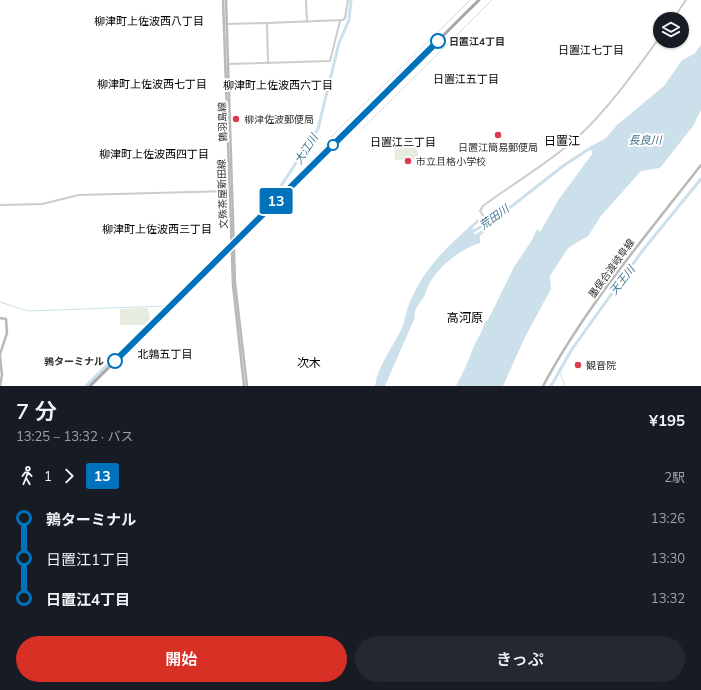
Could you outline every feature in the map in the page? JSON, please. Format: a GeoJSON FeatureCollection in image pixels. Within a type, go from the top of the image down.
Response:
{"type":"FeatureCollection","features":[{"type":"Feature","properties":{"kind":"main road","name":"鶉羽島線"},"geometry":{"type":"LineString","coordinates":[[225,0],[232,245]]}},
{"type":"Feature","properties":{"kind":"main road"},"geometry":{"type":"LineString","coordinates":[[90,386],[479,0]]}},
{"type":"Feature","properties":{"kind":"main road","name":"文殊茶屋新田線"},"geometry":{"type":"LineString","coordinates":[[225,24],[230,191]]}},
{"type":"Feature","properties":{"kind":"main road","name":"墨俣合渡岐阜線"},"geometry":{"type":"LineString","coordinates":[[543,386],[564,348],[591,310],[639,243],[701,165]]}},
{"type":"Feature","properties":{"kind":"main road"},"geometry":{"type":"LineString","coordinates":[[232,245],[245,386]]}},
{"type":"Feature","properties":{"kind":"main road"},"geometry":{"type":"LineString","coordinates":[[0,318],[6,319],[7,330],[0,355],[2,375],[0,386]]}},
{"type":"Feature","properties":{"kind":"street"},"geometry":{"type":"LineString","coordinates":[[306,0],[307,22]]}},
{"type":"Feature","properties":{"kind":"street"},"geometry":{"type":"LineString","coordinates":[[225,24],[340,21],[345,18],[348,0]]}},
{"type":"Feature","properties":{"kind":"street"},"geometry":{"type":"LineString","coordinates":[[678,12],[686,0]]}},
{"type":"Feature","properties":{"kind":"street"},"geometry":{"type":"LineString","coordinates":[[228,64],[330,60],[340,21]]}},
{"type":"Feature","properties":{"kind":"street"},"geometry":{"type":"LineString","coordinates":[[267,23],[268,62]]}},
{"type":"Feature","properties":{"kind":"street"},"geometry":{"type":"LineString","coordinates":[[486,220],[480,211],[483,206],[531,173],[579,136],[617,94],[653,46]]}},
{"type":"Feature","properties":{"kind":"street"},"geometry":{"type":"LineString","coordinates":[[0,205],[42,204],[79,196],[230,191]]}},
{"type":"Feature","properties":{"kind":"shaded area"},"geometry":{"type":"Polygon","coordinates":[[[394,145],[414,145],[418,152],[418,159],[395,160],[394,145]]]}},
{"type":"Feature","properties":{"kind":"shaded area"},"geometry":{"type":"Polygon","coordinates":[[[148,308],[150,319],[144,325],[120,325],[120,309],[148,308]]]}},
{"type":"Feature","properties":{"kind":"water","name":"長良川"},"geometry":{"type":"Polygon","coordinates":[[[701,45],[701,110],[693,126],[660,168],[641,171],[601,216],[588,236],[568,248],[550,276],[551,289],[525,337],[503,386],[456,386],[484,323],[488,320],[514,267],[532,240],[537,229],[540,232],[559,199],[592,154],[592,151],[588,148],[606,138],[617,125],[664,86],[682,60],[694,54],[701,45]]]}},
{"type":"Feature","properties":{"kind":"water"},"geometry":{"type":"Polygon","coordinates":[[[478,219],[479,222],[473,227],[474,235],[485,228],[486,231],[480,236],[480,243],[458,254],[439,270],[429,284],[416,309],[415,317],[385,386],[375,386],[379,371],[402,328],[409,304],[422,279],[438,257],[478,219]]]}},
{"type":"Feature","properties":{"kind":"waterway","name":"大江川"},"geometry":{"type":"LineString","coordinates":[[239,234],[270,203],[318,129],[339,43],[349,20],[351,0]]}},
{"type":"Feature","properties":{"kind":"waterway"},"geometry":{"type":"LineString","coordinates":[[331,137],[470,0]]}},
{"type":"Feature","properties":{"kind":"waterway"},"geometry":{"type":"LineString","coordinates":[[362,129],[492,0]]}},
{"type":"Feature","properties":{"kind":"waterway","name":"荒田川"},"geometry":{"type":"LineString","coordinates":[[471,233],[507,210],[563,166],[592,147]]}},
{"type":"Feature","properties":{"kind":"waterway","name":"天王川"},"geometry":{"type":"LineString","coordinates":[[551,386],[572,349],[643,250],[701,179]]}},
{"type":"Feature","properties":{"kind":"waterway","name":"大江川"},"geometry":{"type":"LineString","coordinates":[[86,386],[228,245]]}},
{"type":"Feature","properties":{"kind":"waterway"},"geometry":{"type":"LineString","coordinates":[[0,302],[28,311],[166,306]]}},
{"type":"Feature","properties":{"kind":"waterway"},"geometry":{"type":"LineString","coordinates":[[559,370],[565,386]]}},
{"type":"Feature","properties":{"kind":"bus line","name":"13"},"geometry":{"type":"LineString","coordinates":[[115,361],[438,41]]}},
{"type":"Feature","properties":{"kind":"place","name":"日置江4丁目"},"geometry":{"type":"Point","coordinates":[438,41]}},
{"type":"Feature","properties":{"kind":"place","name":"柳津佐波郵便局"},"geometry":{"type":"Point","coordinates":[236,119]}},
{"type":"Feature","properties":{"kind":"place","name":"日置江簡易郵便局"},"geometry":{"type":"Point","coordinates":[498,135]}},
{"type":"Feature","properties":{"kind":"place","name":"市立且格小学校"},"geometry":{"type":"Point","coordinates":[408,161]}},
{"type":"Feature","properties":{"kind":"place","name":"鶉ターミナル"},"geometry":{"type":"Point","coordinates":[115,361]}},
{"type":"Feature","properties":{"kind":"place","name":"観音院"},"geometry":{"type":"Point","coordinates":[578,365]}},
{"type":"Feature","properties":{"kind":"district","name":"柳津町上佐波西八丁目"},"geometry":{"type":"Point","coordinates":[149,21]}},
{"type":"Feature","properties":{"kind":"district","name":"日置江七丁目"},"geometry":{"type":"Point","coordinates":[591,50]}},
{"type":"Feature","properties":{"kind":"district","name":"日置江五丁目"},"geometry":{"type":"Point","coordinates":[466,79]}},
{"type":"Feature","properties":{"kind":"district","name":"柳津町上佐波西七丁目"},"geometry":{"type":"Point","coordinates":[152,84]}},
{"type":"Feature","properties":{"kind":"district","name":"柳津町上佐波西六丁目"},"geometry":{"type":"Point","coordinates":[278,85]}},
{"type":"Feature","properties":{"kind":"district","name":"日置江"},"geometry":{"type":"Point","coordinates":[562,141]}},
{"type":"Feature","properties":{"kind":"district","name":"日置江三丁目"},"geometry":{"type":"Point","coordinates":[403,142]}},
{"type":"Feature","properties":{"kind":"district","name":"柳津町上佐波西四丁目"},"geometry":{"type":"Point","coordinates":[154,154]}},
{"type":"Feature","properties":{"kind":"district","name":"柳津町上佐波西三丁目"},"geometry":{"type":"Point","coordinates":[157,229]}},
{"type":"Feature","properties":{"kind":"district","name":"高河原"},"geometry":{"type":"Point","coordinates":[465,318]}},
{"type":"Feature","properties":{"kind":"district","name":"北鶉五丁目"},"geometry":{"type":"Point","coordinates":[165,354]}},
{"type":"Feature","properties":{"kind":"district","name":"次木"},"geometry":{"type":"Point","coordinates":[309,363]}}]}
